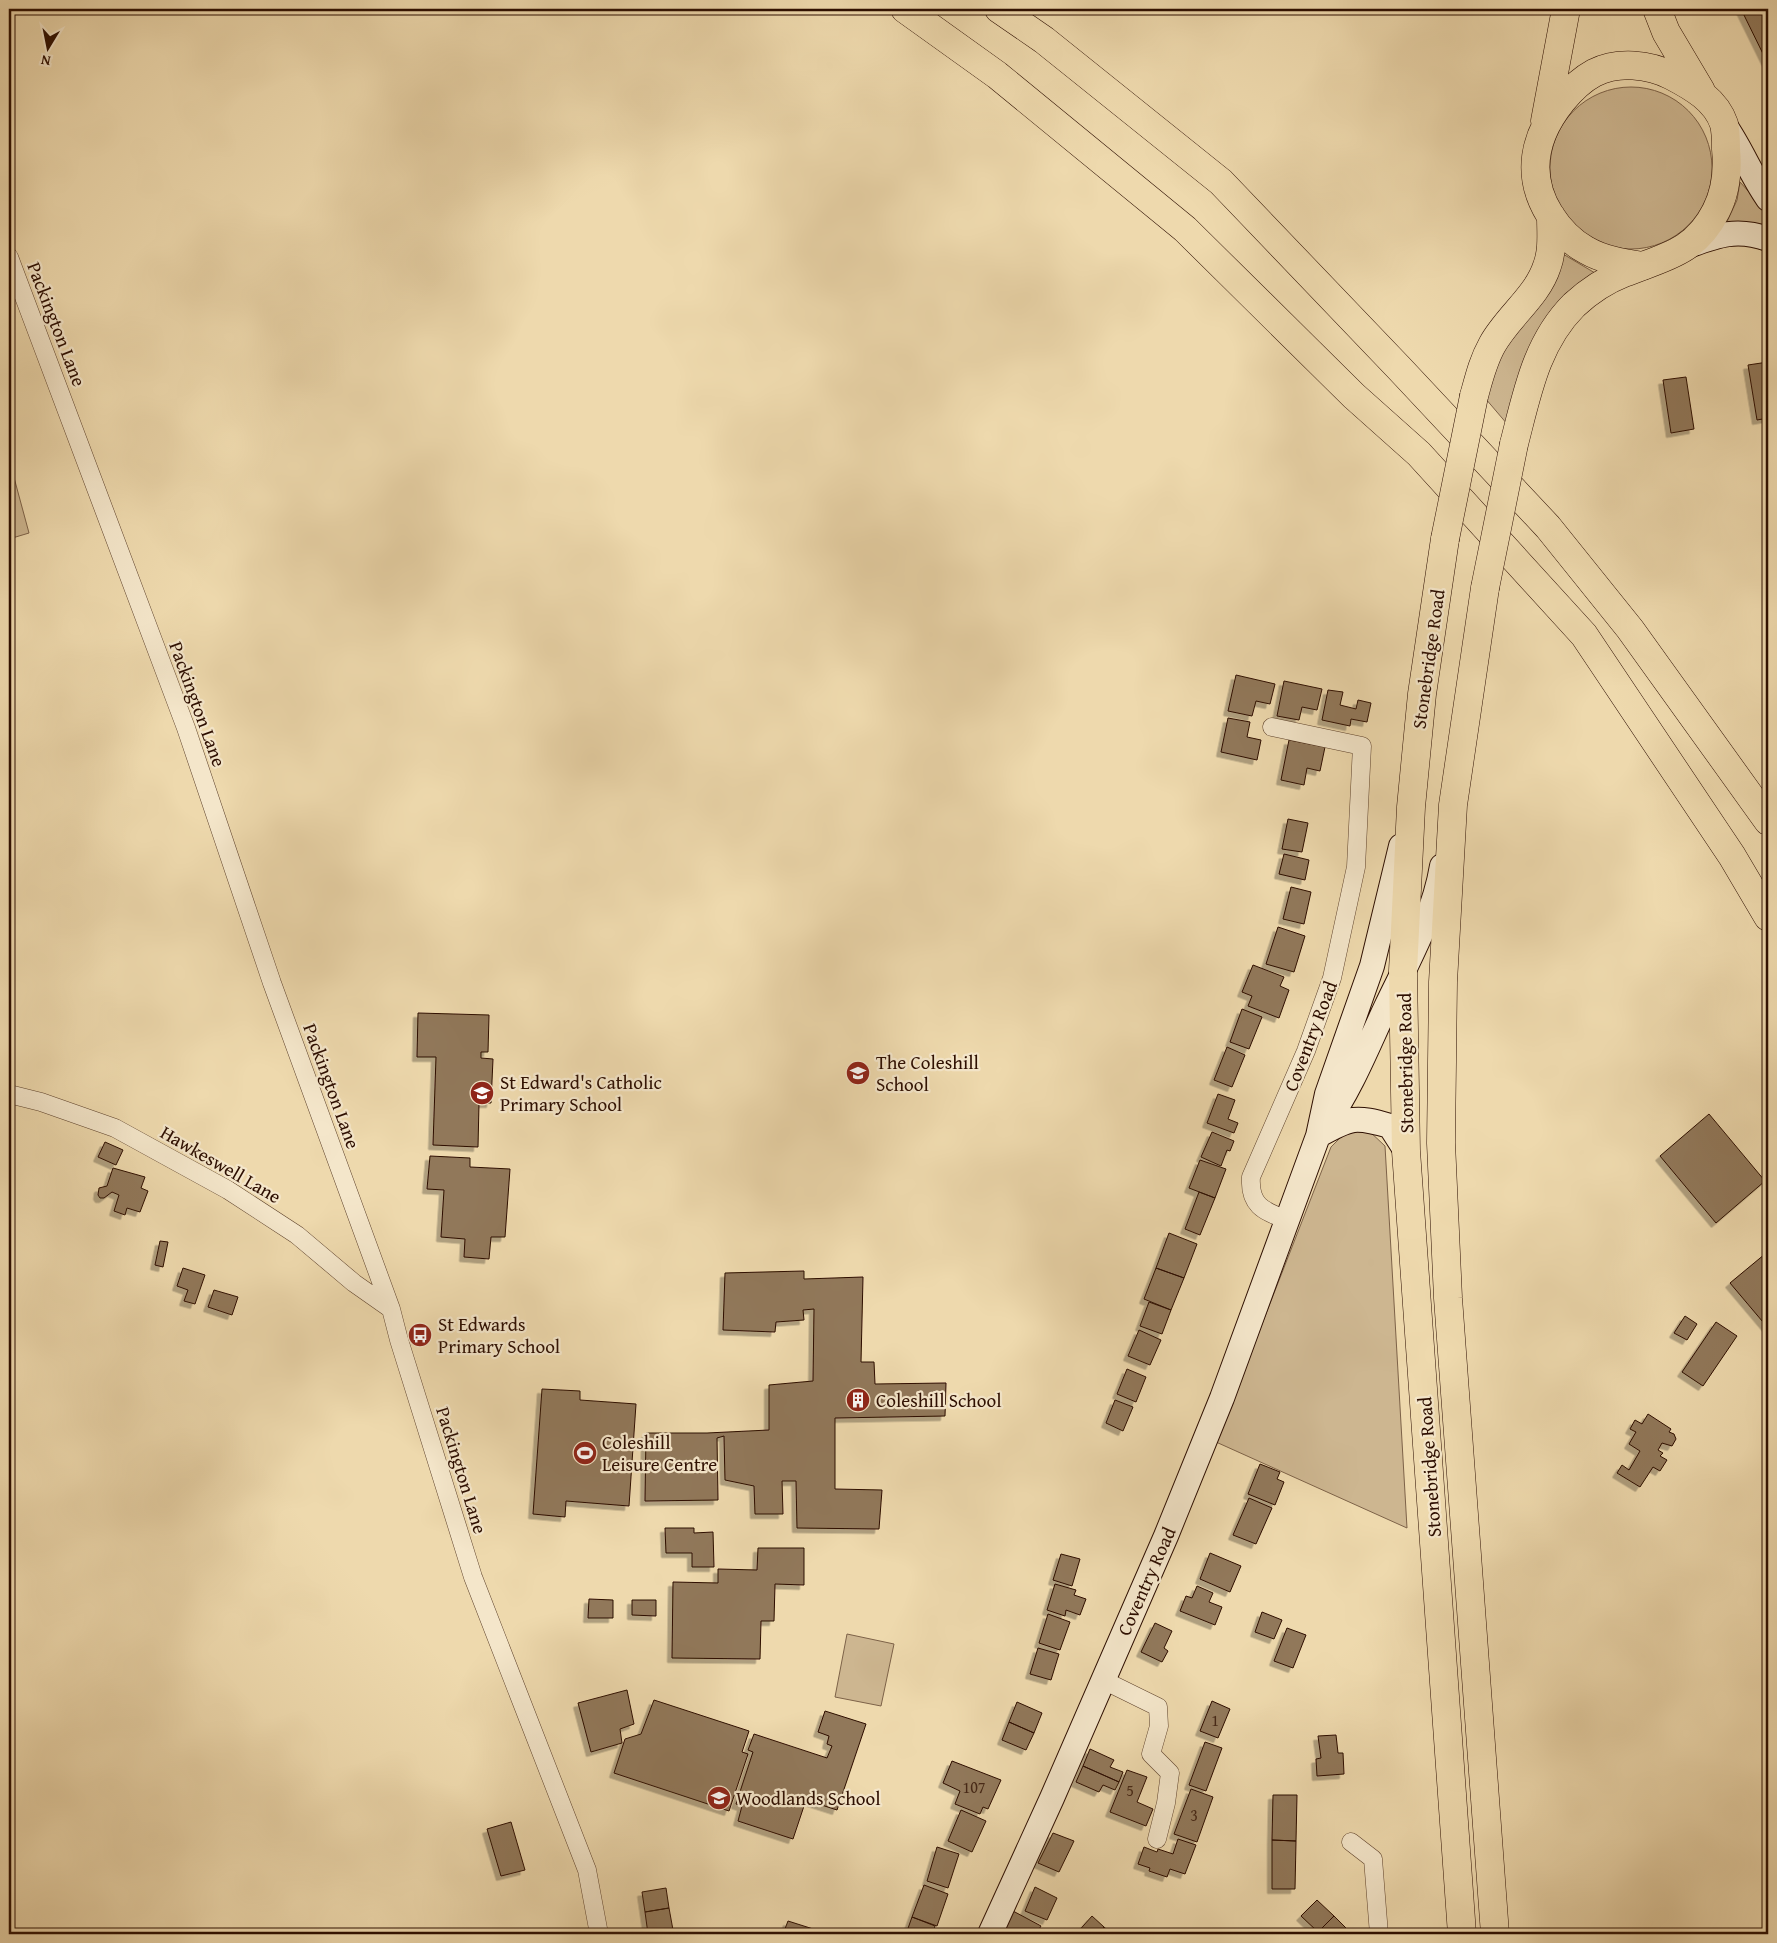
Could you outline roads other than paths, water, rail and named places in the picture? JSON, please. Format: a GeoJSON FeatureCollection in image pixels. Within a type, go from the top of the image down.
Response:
{"type":"FeatureCollection","features":[{"type":"Feature","properties":{"kind":"highway"},"geometry":{"type":"LineString","coordinates":[[905,9],[997,75],[1185,229],[1354,396],[1419,454],[1584,635],[1732,856],[1768,917]]}},
{"type":"Feature","properties":{"kind":"highway"},"geometry":{"type":"LineString","coordinates":[[999,9],[1044,40],[1221,182],[1399,368],[1548,527],[1630,629],[1768,820]]}},
{"type":"Feature","properties":{"kind":"highway"},"geometry":{"type":"LineString","coordinates":[[1566,9],[1543,130],[1535,159],[1536,179],[1544,204],[1551,216],[1565,234],[1584,250],[1616,261],[1643,266]]}},
{"type":"Feature","properties":{"kind":"highway"},"geometry":{"type":"LineString","coordinates":[[1657,9],[1666,32],[1702,93],[1714,107],[1724,124]]}},
{"type":"Feature","properties":{"kind":"highway"},"geometry":{"type":"LineString","coordinates":[[1543,130],[1556,109],[1581,82],[1607,68],[1639,66],[1654,68],[1702,93]]}},
{"type":"Feature","properties":{"kind":"highway","name":"Stonebridge Road"},"geometry":{"type":"LineString","coordinates":[[1496,1934],[1448,1298],[1441,1143],[1443,982],[1453,805],[1485,588],[1514,444],[1533,371],[1542,349],[1558,324],[1574,305],[1591,291],[1622,274],[1687,247],[1708,226],[1722,200],[1727,174],[1724,124]]}},
{"type":"Feature","properties":{"kind":"highway","name":"Stonebridge Road"},"geometry":{"type":"LineString","coordinates":[[1462,1934],[1406,1151],[1403,971],[1411,807],[1422,694],[1445,539],[1474,396],[1484,362],[1492,344],[1539,284],[1548,265],[1551,244],[1551,216]]}},
{"type":"Feature","properties":{"kind":"main road"},"geometry":{"type":"LineString","coordinates":[[1724,124],[1738,144],[1748,166],[1768,199]]}},
{"type":"Feature","properties":{"kind":"main road"},"geometry":{"type":"LineString","coordinates":[[1687,247],[1719,234],[1741,232],[1768,239]]}},
{"type":"Feature","properties":{"kind":"main road"},"geometry":{"type":"LineString","coordinates":[[1318,1136],[1342,1101],[1432,907],[1442,870],[1453,805]]}},
{"type":"Feature","properties":{"kind":"main road"},"geometry":{"type":"LineString","coordinates":[[1318,1136],[1328,1094],[1372,966],[1411,807]]}},
{"type":"Feature","properties":{"kind":"main road"},"geometry":{"type":"LineString","coordinates":[[1318,1136],[1343,1121],[1365,1118],[1390,1126],[1406,1151]]}},
{"type":"Feature","properties":{"kind":"main road","name":"Coventry Road"},"geometry":{"type":"LineString","coordinates":[[990,1934],[1166,1536],[1222,1398],[1318,1136]]}},
{"type":"Feature","properties":{"kind":"street","name":"Packington Lane"},"geometry":{"type":"LineString","coordinates":[[9,257],[186,728],[272,983],[391,1309],[473,1577],[587,1870],[599,1934]]}},
{"type":"Feature","properties":{"kind":"street","name":"Coventry Road"},"geometry":{"type":"LineString","coordinates":[[1272,727],[1362,746],[1356,867],[1332,978],[1306,1051],[1251,1177],[1250,1189],[1254,1200],[1264,1211],[1287,1220]]}},
{"type":"Feature","properties":{"kind":"street","name":"Hawkeswell Lane"},"geometry":{"type":"LineString","coordinates":[[9,1094],[41,1102],[115,1128],[228,1190],[297,1235],[354,1283],[391,1309]]}},
{"type":"Feature","properties":{"kind":"street"},"geometry":{"type":"LineString","coordinates":[[1103,1680],[1158,1707],[1159,1726],[1151,1754],[1170,1773],[1166,1803],[1157,1839]]}},
{"type":"Feature","properties":{"kind":"street"},"geometry":{"type":"LineString","coordinates":[[1351,1842],[1373,1859],[1379,1934]]}},
{"type":"Feature","properties":{"kind":"place","name":"The Coleshill School"},"geometry":{"type":"Point","coordinates":[858,1073]}},
{"type":"Feature","properties":{"kind":"place","name":"St Edward's Catholic Primary School"},"geometry":{"type":"Point","coordinates":[482,1093]}},
{"type":"Feature","properties":{"kind":"place","name":"St Edwards Primary School"},"geometry":{"type":"Point","coordinates":[420,1335]}},
{"type":"Feature","properties":{"kind":"place","name":"Coleshill School"},"geometry":{"type":"Point","coordinates":[858,1400]}},
{"type":"Feature","properties":{"kind":"place","name":"Coleshill Leisure Centre"},"geometry":{"type":"Point","coordinates":[585,1453]}},
{"type":"Feature","properties":{"kind":"place","name":"Woodlands School"},"geometry":{"type":"Point","coordinates":[719,1798]}}]}
